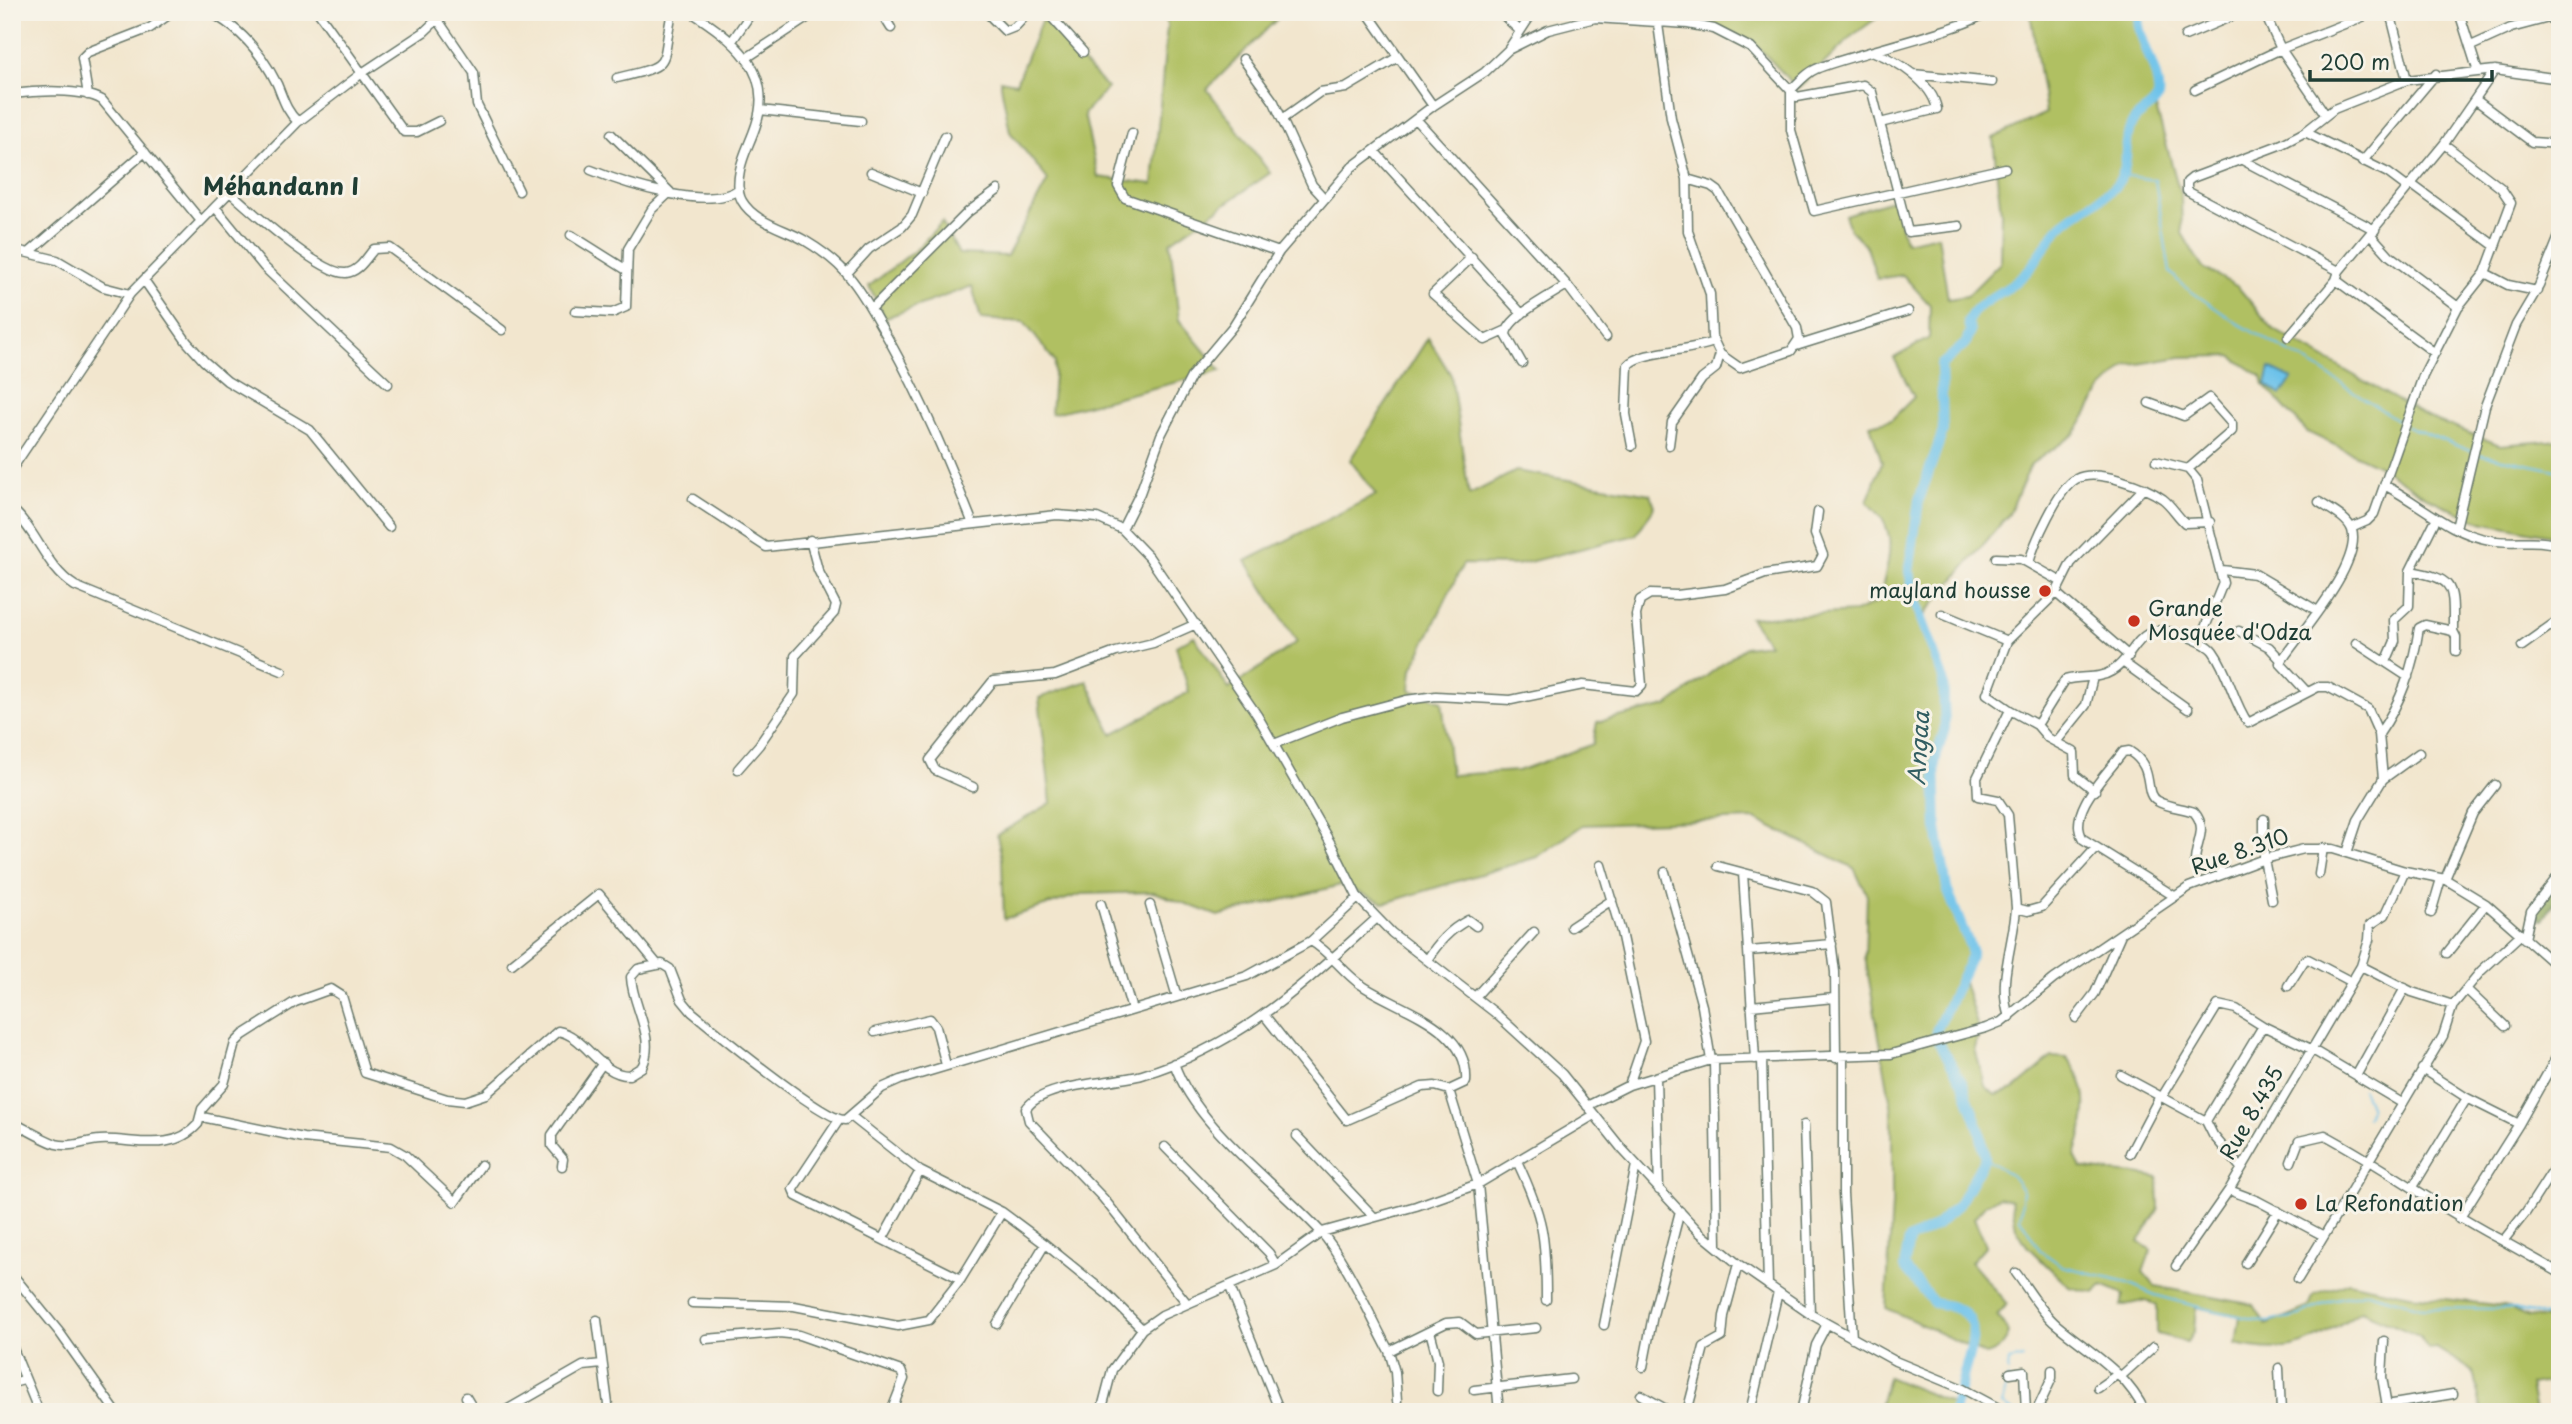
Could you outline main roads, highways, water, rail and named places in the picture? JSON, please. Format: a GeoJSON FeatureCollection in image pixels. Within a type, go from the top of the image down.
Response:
{"type":"FeatureCollection","features":[{"type":"Feature","properties":{"kind":"water"},"geometry":{"type":"Polygon","coordinates":[[[2270,368],[2292,379],[2281,395],[2266,384],[2270,368]]]}},
{"type":"Feature","properties":{"kind":"waterway","name":"Angaa"},"geometry":{"type":"LineString","coordinates":[[1953,1412],[1972,1344],[1972,1324],[1961,1311],[1934,1303],[1904,1267],[1909,1240],[1937,1225],[1959,1204],[1985,1158],[1980,1131],[1963,1084],[1937,1039],[1936,1031],[1971,956],[1971,949],[1947,889],[1937,828],[1935,761],[1945,728],[1943,678],[1921,619],[1909,572],[1919,500],[1943,431],[1941,365],[1966,343],[1970,332],[1968,321],[1972,314],[2024,275],[2064,223],[2105,196],[2116,185],[2124,171],[2132,123],[2158,97],[2156,76],[2140,31],[2139,12]]}},
{"type":"Feature","properties":{"kind":"waterway"},"geometry":{"type":"LineString","coordinates":[[2122,175],[2155,180],[2170,272],[2182,285],[2237,323],[2319,369],[2402,423]]}},
{"type":"Feature","properties":{"kind":"waterway"},"geometry":{"type":"LineString","coordinates":[[2407,426],[2470,451]]}},
{"type":"Feature","properties":{"kind":"waterway"},"geometry":{"type":"LineString","coordinates":[[2479,454],[2560,471]]}},
{"type":"Feature","properties":{"kind":"waterway"},"geometry":{"type":"LineString","coordinates":[[2362,1089],[2370,1109],[2367,1117]]}},
{"type":"Feature","properties":{"kind":"waterway"},"geometry":{"type":"LineString","coordinates":[[1985,1158],[2012,1176],[2023,1191],[2020,1218],[2040,1250],[2062,1266],[2123,1281],[2155,1295],[2268,1322],[2300,1315],[2331,1300],[2368,1292],[2424,1308],[2514,1309],[2560,1319]]}},
{"type":"Feature","properties":{"kind":"waterway"},"geometry":{"type":"LineString","coordinates":[[2008,1372],[2009,1361],[2023,1358]]}},
{"type":"Feature","properties":{"kind":"waterway"},"geometry":{"type":"LineString","coordinates":[[2008,1378],[2002,1405],[2015,1412]]}},
{"type":"Feature","properties":{"kind":"place","name":"mayland housse"},"geometry":{"type":"Point","coordinates":[2045,591]}},
{"type":"Feature","properties":{"kind":"place","name":"Grande Mosquée d'Odza"},"geometry":{"type":"Point","coordinates":[2134,621]}},
{"type":"Feature","properties":{"kind":"place","name":"La Refondation"},"geometry":{"type":"Point","coordinates":[2301,1204]}},
{"type":"Feature","properties":{"kind":"district","name":"Méhandann I"},"geometry":{"type":"Point","coordinates":[281,187]}}]}
